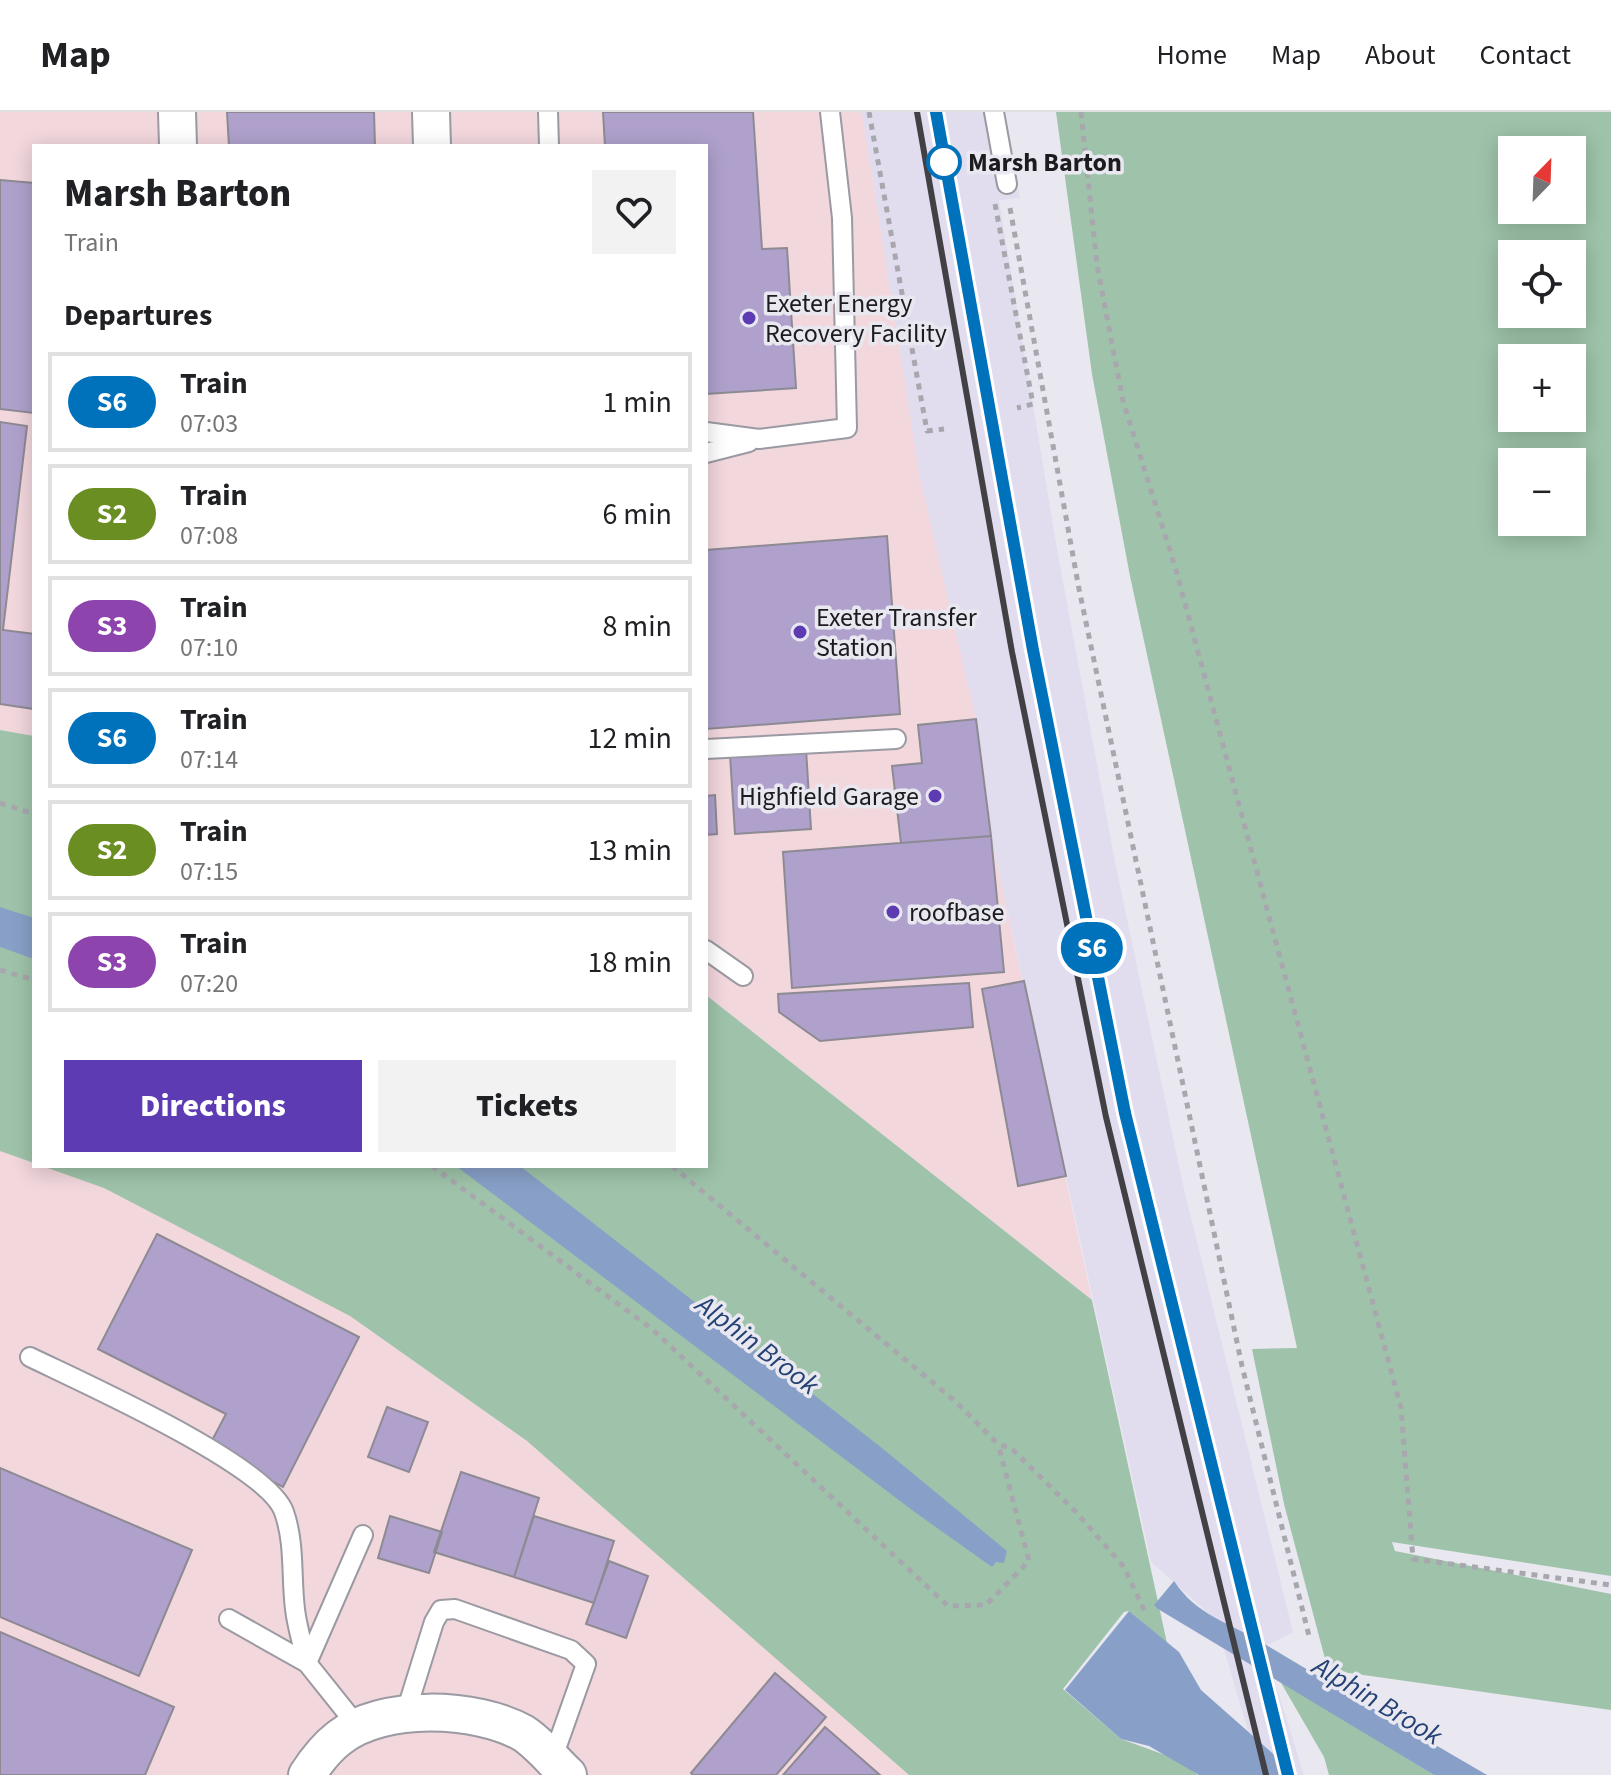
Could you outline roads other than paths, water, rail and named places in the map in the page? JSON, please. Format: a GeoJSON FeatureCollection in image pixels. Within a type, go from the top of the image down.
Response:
{"type":"FeatureCollection","features":[{"type":"Feature","properties":{"kind":"street"},"geometry":{"type":"LineString","coordinates":[[177,112],[178,144]]}},
{"type":"Feature","properties":{"kind":"street"},"geometry":{"type":"LineString","coordinates":[[431,112],[432,144]]}},
{"type":"Feature","properties":{"kind":"street"},"geometry":{"type":"LineString","coordinates":[[307,1775],[341,1736],[381,1718],[405,1715],[457,1714],[495,1720],[526,1735],[560,1767]]}},
{"type":"Feature","properties":{"kind":"lane"},"geometry":{"type":"LineString","coordinates":[[548,112],[549,144]]}},
{"type":"Feature","properties":{"kind":"lane"},"geometry":{"type":"LineString","coordinates":[[708,452],[759,439],[847,428],[842,218],[830,112]]}},
{"type":"Feature","properties":{"kind":"lane"},"geometry":{"type":"LineString","coordinates":[[994,112],[1007,184]]}},
{"type":"Feature","properties":{"kind":"lane"},"geometry":{"type":"LineString","coordinates":[[708,432],[759,439]]}},
{"type":"Feature","properties":{"kind":"lane"},"geometry":{"type":"LineString","coordinates":[[708,749],[896,739]]}},
{"type":"Feature","properties":{"kind":"lane"},"geometry":{"type":"LineString","coordinates":[[708,951],[743,976]]}},
{"type":"Feature","properties":{"kind":"lane"},"geometry":{"type":"LineString","coordinates":[[30,1357],[185,1437],[251,1474],[274,1493],[284,1510],[291,1547],[295,1610],[307,1663]]}},
{"type":"Feature","properties":{"kind":"lane"},"geometry":{"type":"LineString","coordinates":[[307,1663],[363,1535]]}},
{"type":"Feature","properties":{"kind":"lane"},"geometry":{"type":"LineString","coordinates":[[405,1715],[434,1622],[441,1610],[455,1609],[571,1650],[586,1664],[560,1767]]}},
{"type":"Feature","properties":{"kind":"lane"},"geometry":{"type":"LineString","coordinates":[[229,1619],[307,1663],[359,1728]]}},
{"type":"Feature","properties":{"kind":"water"},"geometry":{"type":"Polygon","coordinates":[[[0,907],[32,917],[32,958],[0,947],[0,907]]]}},
{"type":"Feature","properties":{"kind":"water"},"geometry":{"type":"Polygon","coordinates":[[[459,1168],[523,1168],[882,1448],[1007,1551],[1004,1563],[996,1562],[992,1567],[459,1168]]]}},
{"type":"Feature","properties":{"kind":"water"},"geometry":{"type":"Polygon","coordinates":[[[1174,1581],[1193,1602],[1214,1617],[1487,1775],[1434,1775],[1158,1609],[1154,1605],[1174,1581]]]}},
{"type":"Feature","properties":{"kind":"water"},"geometry":{"type":"Polygon","coordinates":[[[1129,1611],[1179,1652],[1201,1690],[1297,1775],[1199,1775],[1149,1746],[1121,1739],[1065,1690],[1129,1611]]]}},
{"type":"Feature","properties":{"kind":"railway"},"geometry":{"type":"LineString","coordinates":[[917,112],[1012,652],[1106,1117],[1266,1775]]}},
{"type":"Feature","properties":{"kind":"railway"},"geometry":{"type":"LineString","coordinates":[[936,112],[1033,650],[1125,1113],[1288,1775]]}},
{"type":"Feature","properties":{"kind":"train","name":"S6"},"geometry":{"type":"LineString","coordinates":[[936,112],[1033,650],[1125,1113],[1288,1775]]}},
{"type":"Feature","properties":{"kind":"place","name":"Marsh Barton"},"geometry":{"type":"Point","coordinates":[944,162]}},
{"type":"Feature","properties":{"kind":"place","name":"Exeter Energy Recovery Facility"},"geometry":{"type":"Point","coordinates":[749,318]}},
{"type":"Feature","properties":{"kind":"place","name":"Exeter Transfer Station"},"geometry":{"type":"Point","coordinates":[800,632]}},
{"type":"Feature","properties":{"kind":"place","name":"Highfield Garage"},"geometry":{"type":"Point","coordinates":[935,796]}},
{"type":"Feature","properties":{"kind":"place","name":"roofbase"},"geometry":{"type":"Point","coordinates":[893,912]}},
{"type":"Feature","properties":{"kind":"water label","name":"Alphin Brook"},"geometry":{"type":"Point","coordinates":[758,1344]}},
{"type":"Feature","properties":{"kind":"water label","name":"Alphin Brook"},"geometry":{"type":"Point","coordinates":[1378,1700]}}]}
